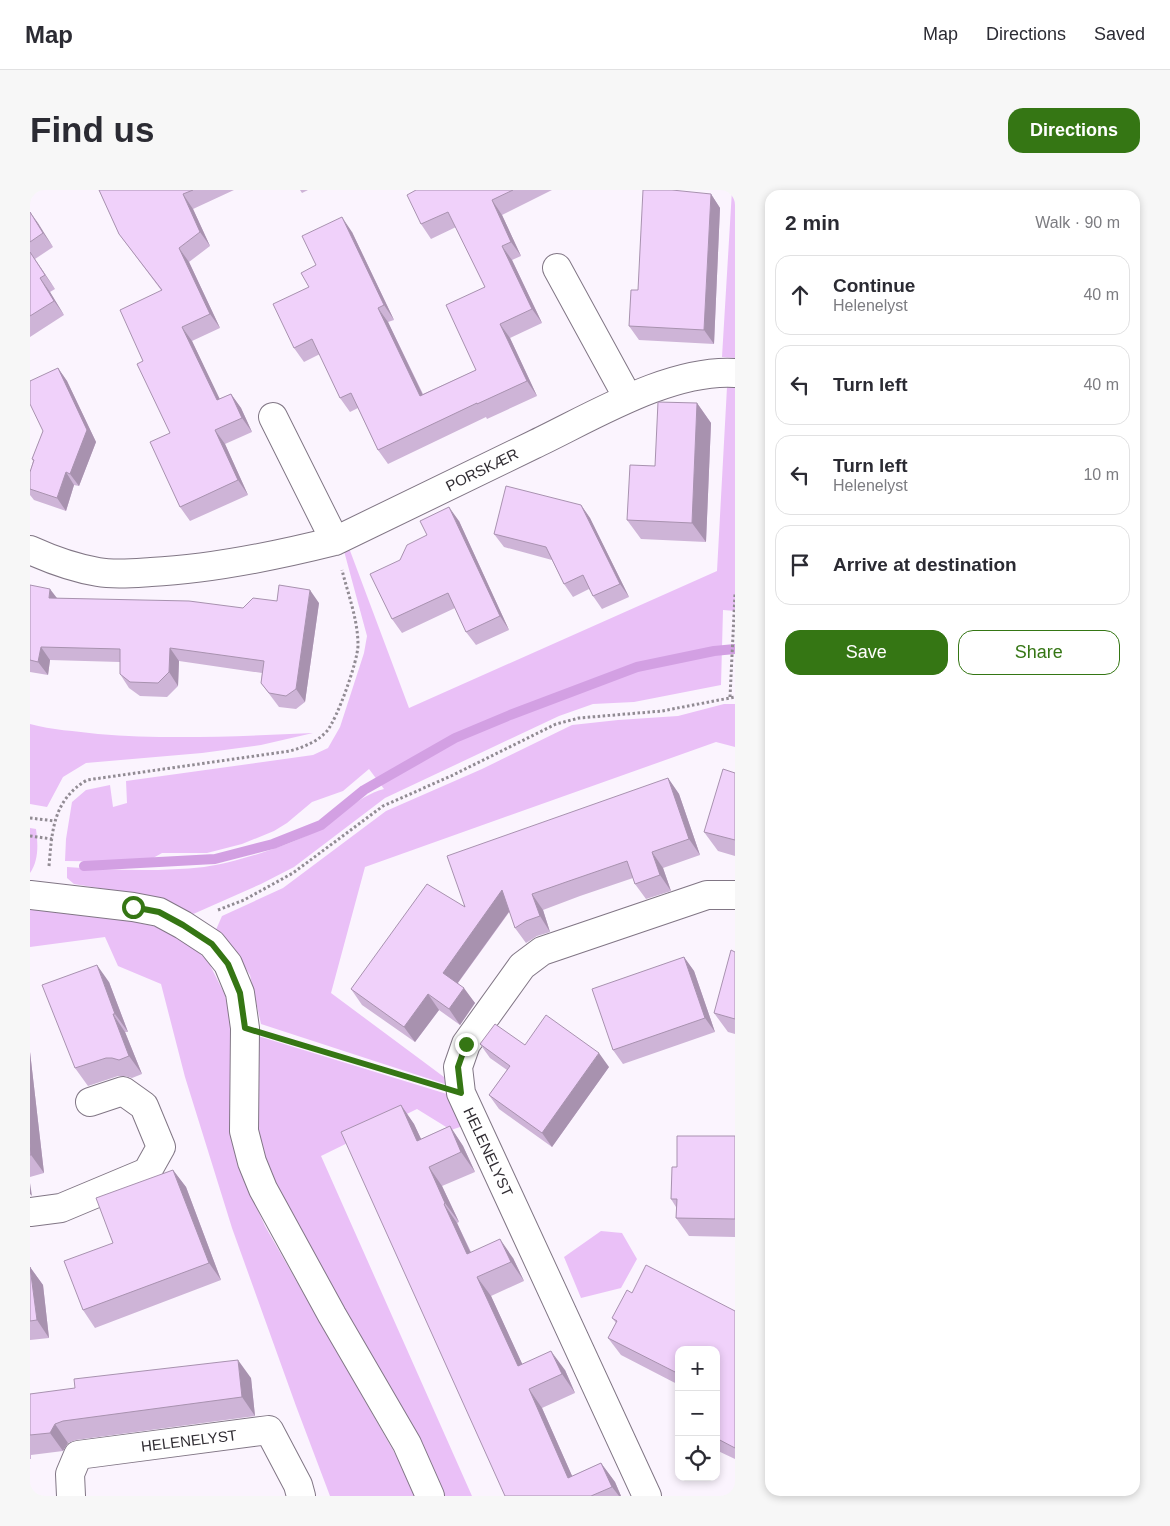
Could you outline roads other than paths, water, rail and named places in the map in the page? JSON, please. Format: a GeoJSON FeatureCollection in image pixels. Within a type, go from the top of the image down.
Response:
{"type":"FeatureCollection","features":[{"type":"Feature","properties":{"kind":"street"},"geometry":{"type":"LineString","coordinates":[[557,268],[628,398]]}},
{"type":"Feature","properties":{"kind":"street","name":"PORSKÆR"},"geometry":{"type":"LineString","coordinates":[[30,550],[57,563],[100,573],[139,573],[188,570],[294,551],[334,541],[628,398],[693,376],[720,372],[735,373]]}},
{"type":"Feature","properties":{"kind":"street"},"geometry":{"type":"LineString","coordinates":[[273,417],[334,541]]}},
{"type":"Feature","properties":{"kind":"street","name":"HELENELYST"},"geometry":{"type":"LineString","coordinates":[[647,1496],[461,1093],[458,1067],[466,1044],[522,966],[542,952],[707,895],[735,895]]}},
{"type":"Feature","properties":{"kind":"street"},"geometry":{"type":"LineString","coordinates":[[38,896],[133,907],[159,912],[212,944],[228,964],[240,993],[245,1028],[244,1131],[252,1162],[263,1189],[407,1444],[430,1496]]}},
{"type":"Feature","properties":{"kind":"street"},"geometry":{"type":"LineString","coordinates":[[30,1212],[60,1208],[147,1172],[161,1146],[144,1106],[123,1091],[90,1102]]}},
{"type":"Feature","properties":{"kind":"street","name":"HELENELYST"},"geometry":{"type":"LineString","coordinates":[[71,1496],[70,1474],[78,1454],[269,1430],[298,1485],[301,1496]]}},
{"type":"Feature","properties":{"kind":"waterway"},"geometry":{"type":"LineString","coordinates":[[84,866],[215,859],[273,844],[321,825],[364,790],[455,738],[637,667],[714,651],[735,649]]}}]}
